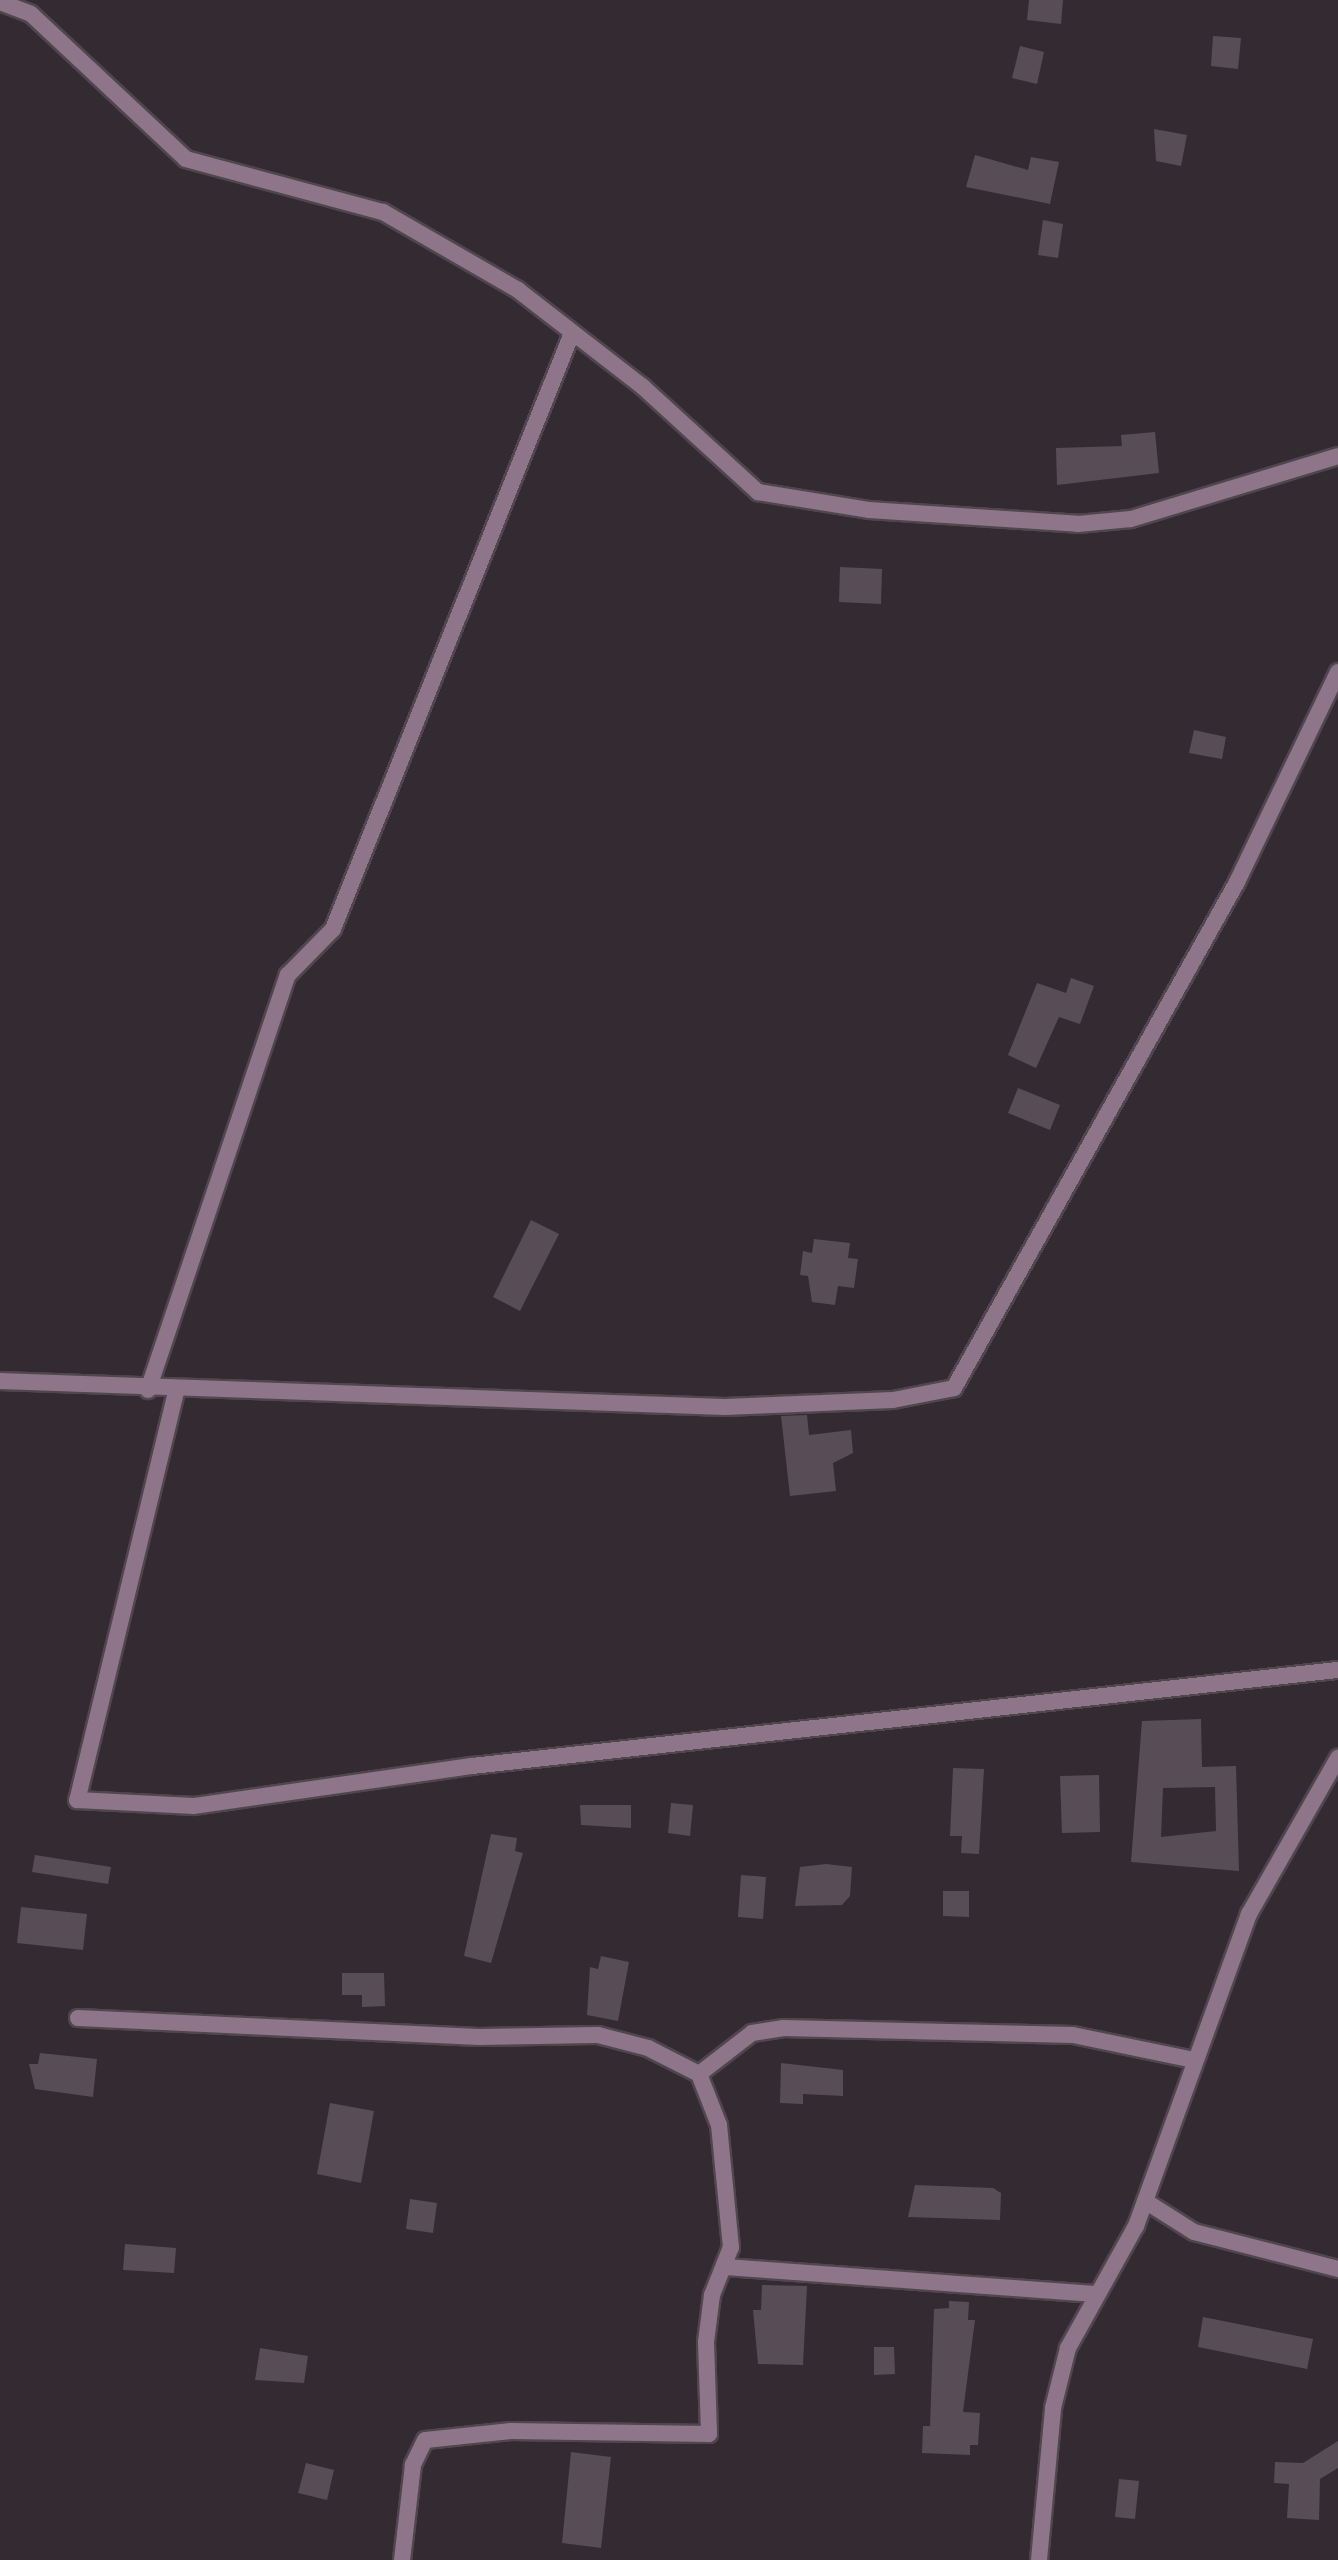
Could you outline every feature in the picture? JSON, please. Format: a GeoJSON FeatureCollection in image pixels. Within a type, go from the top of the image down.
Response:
{"type":"FeatureCollection","features":[{"type":"Feature","properties":{"kind":"street"},"geometry":{"type":"LineString","coordinates":[[0,2],[31,14],[186,159],[383,212],[518,290],[683,422],[731,474],[758,492],[799,503],[1078,524],[1131,519],[1338,456]]}},
{"type":"Feature","properties":{"kind":"street"},"geometry":{"type":"LineString","coordinates":[[148,1390],[288,975],[333,929],[572,333]]}},
{"type":"Feature","properties":{"kind":"street"},"geometry":{"type":"LineString","coordinates":[[0,1381],[176,1392],[725,1407],[893,1400],[954,1388],[1237,882],[1338,672]]}},
{"type":"Feature","properties":{"kind":"street"},"geometry":{"type":"LineString","coordinates":[[176,1392],[77,1800],[194,1806],[472,1766],[1338,1670]]}},
{"type":"Feature","properties":{"kind":"street"},"geometry":{"type":"LineString","coordinates":[[1039,2560],[1053,2408],[1068,2348],[1145,2201],[1249,1914],[1338,1758]]}},
{"type":"Feature","properties":{"kind":"street"},"geometry":{"type":"LineString","coordinates":[[78,2018],[479,2037],[598,2035],[648,2048],[699,2074],[719,2125],[727,2267],[712,2295],[706,2342],[709,2434],[511,2431],[425,2440],[413,2465],[402,2560]]}},
{"type":"Feature","properties":{"kind":"street"},"geometry":{"type":"LineString","coordinates":[[699,2074],[752,2033],[784,2028],[1073,2035],[1194,2060]]}},
{"type":"Feature","properties":{"kind":"street"},"geometry":{"type":"LineString","coordinates":[[1145,2201],[1194,2232],[1338,2269]]}},
{"type":"Feature","properties":{"kind":"street"},"geometry":{"type":"LineString","coordinates":[[727,2267],[1094,2294]]}},
{"type":"Feature","properties":{"kind":"building"},"geometry":{"type":"Polygon","coordinates":[[[1029,0],[1063,0],[1061,24],[1027,20],[1029,0]]]}},
{"type":"Feature","properties":{"kind":"building"},"geometry":{"type":"Polygon","coordinates":[[[1213,36],[1241,38],[1238,69],[1211,66],[1213,36]]]}},
{"type":"Feature","properties":{"kind":"building"},"geometry":{"type":"Polygon","coordinates":[[[1020,46],[1044,52],[1037,84],[1012,78],[1020,46]]]}},
{"type":"Feature","properties":{"kind":"building"},"geometry":{"type":"Polygon","coordinates":[[[1154,129],[1187,135],[1181,166],[1156,161],[1154,129]]]}},
{"type":"Feature","properties":{"kind":"building"},"geometry":{"type":"Polygon","coordinates":[[[975,155],[1028,170],[1031,157],[1059,162],[1050,204],[966,187],[975,155]]]}},
{"type":"Feature","properties":{"kind":"building"},"geometry":{"type":"Polygon","coordinates":[[[1043,220],[1063,224],[1058,258],[1038,255],[1043,220]]]}},
{"type":"Feature","properties":{"kind":"building"},"geometry":{"type":"Polygon","coordinates":[[[1155,432],[1159,473],[1057,485],[1056,448],[1122,446],[1121,435],[1155,432]]]}},
{"type":"Feature","properties":{"kind":"building"},"geometry":{"type":"Polygon","coordinates":[[[840,567],[882,569],[881,604],[839,602],[840,567]]]}},
{"type":"Feature","properties":{"kind":"building"},"geometry":{"type":"Polygon","coordinates":[[[1194,730],[1226,737],[1222,759],[1189,753],[1194,730]]]}},
{"type":"Feature","properties":{"kind":"building"},"geometry":{"type":"Polygon","coordinates":[[[1071,978],[1094,986],[1080,1024],[1059,1017],[1036,1068],[1008,1055],[1037,983],[1066,993],[1071,978]]]}},
{"type":"Feature","properties":{"kind":"building"},"geometry":{"type":"Polygon","coordinates":[[[1018,1088],[1060,1105],[1050,1130],[1008,1113],[1018,1088]]]}},
{"type":"Feature","properties":{"kind":"building"},"geometry":{"type":"Polygon","coordinates":[[[531,1220],[559,1234],[520,1311],[493,1297],[531,1220]]]}},
{"type":"Feature","properties":{"kind":"building"},"geometry":{"type":"Polygon","coordinates":[[[814,1239],[850,1243],[848,1258],[858,1259],[854,1288],[838,1286],[835,1305],[812,1302],[808,1276],[800,1275],[803,1251],[812,1253],[814,1239]]]}},
{"type":"Feature","properties":{"kind":"building"},"geometry":{"type":"Polygon","coordinates":[[[807,1415],[809,1435],[851,1430],[853,1453],[833,1463],[836,1491],[790,1496],[781,1416],[807,1415]]]}},
{"type":"Feature","properties":{"kind":"building"},"geometry":{"type":"Polygon","coordinates":[[[1201,1719],[1202,1767],[1236,1766],[1239,1871],[1131,1862],[1142,1721],[1201,1719]],[[1215,1787],[1163,1788],[1161,1837],[1216,1831],[1215,1787]]]}},
{"type":"Feature","properties":{"kind":"building"},"geometry":{"type":"Polygon","coordinates":[[[953,1768],[984,1769],[979,1854],[961,1853],[962,1836],[950,1836],[953,1768]]]}},
{"type":"Feature","properties":{"kind":"building"},"geometry":{"type":"Polygon","coordinates":[[[1099,1775],[1100,1832],[1062,1833],[1060,1776],[1099,1775]]]}},
{"type":"Feature","properties":{"kind":"building"},"geometry":{"type":"Polygon","coordinates":[[[671,1803],[693,1805],[690,1836],[668,1833],[671,1803]]]}},
{"type":"Feature","properties":{"kind":"building"},"geometry":{"type":"Polygon","coordinates":[[[580,1805],[631,1805],[631,1828],[581,1825],[580,1805]]]}},
{"type":"Feature","properties":{"kind":"building"},"geometry":{"type":"Polygon","coordinates":[[[491,1834],[517,1838],[515,1851],[523,1853],[491,1963],[464,1956],[491,1834]]]}},
{"type":"Feature","properties":{"kind":"building"},"geometry":{"type":"Polygon","coordinates":[[[35,1855],[111,1867],[108,1884],[32,1872],[35,1855]]]}},
{"type":"Feature","properties":{"kind":"building"},"geometry":{"type":"Polygon","coordinates":[[[826,1864],[852,1867],[850,1896],[842,1905],[795,1906],[800,1867],[826,1864]]]}},
{"type":"Feature","properties":{"kind":"building"},"geometry":{"type":"Polygon","coordinates":[[[741,1875],[766,1877],[763,1919],[738,1917],[741,1875]]]}},
{"type":"Feature","properties":{"kind":"building"},"geometry":{"type":"Polygon","coordinates":[[[943,1891],[969,1891],[969,1917],[943,1916],[943,1891]]]}},
{"type":"Feature","properties":{"kind":"building"},"geometry":{"type":"Polygon","coordinates":[[[21,1907],[87,1914],[83,1950],[17,1943],[21,1907]]]}},
{"type":"Feature","properties":{"kind":"building"},"geometry":{"type":"Polygon","coordinates":[[[601,1956],[629,1962],[618,2021],[587,2015],[590,1967],[598,1969],[601,1956]]]}},
{"type":"Feature","properties":{"kind":"building"},"geometry":{"type":"Polygon","coordinates":[[[342,1973],[384,1973],[385,2006],[362,2007],[362,1995],[342,1995],[342,1973]]]}},
{"type":"Feature","properties":{"kind":"building"},"geometry":{"type":"Polygon","coordinates":[[[40,2053],[97,2059],[93,2097],[35,2089],[29,2064],[38,2064],[40,2053]]]}},
{"type":"Feature","properties":{"kind":"building"},"geometry":{"type":"Polygon","coordinates":[[[781,2063],[843,2070],[843,2096],[803,2094],[803,2104],[780,2103],[781,2063]]]}},
{"type":"Feature","properties":{"kind":"building"},"geometry":{"type":"Polygon","coordinates":[[[330,2103],[374,2111],[361,2183],[317,2174],[330,2103]]]}},
{"type":"Feature","properties":{"kind":"building"},"geometry":{"type":"Polygon","coordinates":[[[915,2185],[993,2188],[1001,2193],[1000,2220],[908,2217],[915,2185]]]}},
{"type":"Feature","properties":{"kind":"building"},"geometry":{"type":"Polygon","coordinates":[[[410,2199],[437,2203],[433,2233],[406,2229],[410,2199]]]}},
{"type":"Feature","properties":{"kind":"building"},"geometry":{"type":"Polygon","coordinates":[[[125,2244],[176,2248],[174,2273],[123,2270],[125,2244]]]}},
{"type":"Feature","properties":{"kind":"building"},"geometry":{"type":"Polygon","coordinates":[[[762,2285],[807,2286],[803,2365],[758,2364],[753,2310],[761,2310],[762,2285]]]}},
{"type":"Feature","properties":{"kind":"building"},"geometry":{"type":"Polygon","coordinates":[[[949,2301],[969,2302],[968,2320],[975,2320],[963,2412],[980,2413],[978,2445],[970,2445],[970,2455],[922,2453],[923,2426],[930,2426],[934,2309],[949,2308],[949,2301]]]}},
{"type":"Feature","properties":{"kind":"building"},"geometry":{"type":"Polygon","coordinates":[[[1203,2317],[1313,2339],[1307,2369],[1198,2347],[1203,2317]]]}},
{"type":"Feature","properties":{"kind":"building"},"geometry":{"type":"Polygon","coordinates":[[[874,2347],[894,2347],[895,2374],[874,2375],[874,2347]]]}},
{"type":"Feature","properties":{"kind":"building"},"geometry":{"type":"Polygon","coordinates":[[[260,2348],[308,2356],[304,2383],[255,2380],[260,2348]]]}},
{"type":"Feature","properties":{"kind":"building"},"geometry":{"type":"Polygon","coordinates":[[[1338,2441],[1338,2468],[1320,2479],[1319,2520],[1287,2518],[1289,2484],[1274,2483],[1275,2462],[1303,2463],[1338,2441]]]}},
{"type":"Feature","properties":{"kind":"building"},"geometry":{"type":"Polygon","coordinates":[[[571,2452],[611,2457],[601,2548],[562,2543],[571,2452]]]}},
{"type":"Feature","properties":{"kind":"building"},"geometry":{"type":"Polygon","coordinates":[[[306,2463],[334,2470],[327,2500],[298,2493],[306,2463]]]}},
{"type":"Feature","properties":{"kind":"building"},"geometry":{"type":"Polygon","coordinates":[[[1119,2479],[1139,2481],[1135,2519],[1115,2517],[1119,2479]]]}}]}
